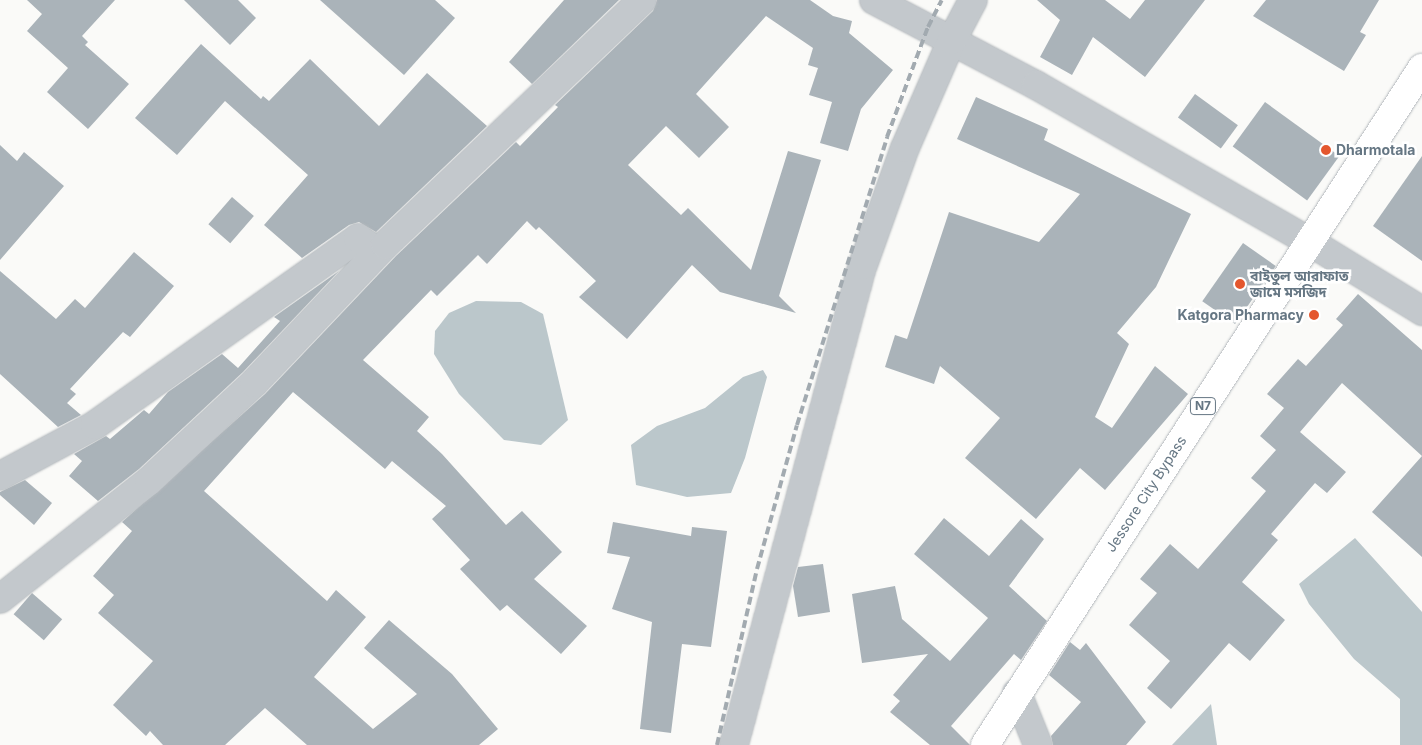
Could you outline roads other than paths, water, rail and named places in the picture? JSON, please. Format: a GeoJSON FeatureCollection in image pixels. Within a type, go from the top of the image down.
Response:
{"type":"FeatureCollection","features":[{"type":"Feature","properties":{"kind":"highway","name":"Jessore City Bypass"},"geometry":{"type":"LineString","coordinates":[[984,745],[1422,68]]}},
{"type":"Feature","properties":{"kind":"street"},"geometry":{"type":"LineString","coordinates":[[0,600],[149,481],[254,383],[378,252],[642,0]]}},
{"type":"Feature","properties":{"kind":"street"},"geometry":{"type":"LineString","coordinates":[[874,0],[952,40],[1310,242],[1422,311]]}},
{"type":"Feature","properties":{"kind":"street"},"geometry":{"type":"LineString","coordinates":[[734,745],[863,265],[905,148],[952,40],[974,0]]}},
{"type":"Feature","properties":{"kind":"street"},"geometry":{"type":"LineString","coordinates":[[0,476],[95,425],[358,238],[378,252]]}},
{"type":"Feature","properties":{"kind":"street"},"geometry":{"type":"LineString","coordinates":[[1017,693],[1038,745]]}},
{"type":"Feature","properties":{"kind":"railway"},"geometry":{"type":"LineString","coordinates":[[717,745],[757,569],[797,425],[887,137],[928,27],[942,0]]}},
{"type":"Feature","properties":{"kind":"place","name":"Dharmotala"},"geometry":{"type":"Point","coordinates":[1326,150]}},
{"type":"Feature","properties":{"kind":"place","name":"বাইতুল আরাফাত জামে মসজিদ"},"geometry":{"type":"Point","coordinates":[1240,284]}},
{"type":"Feature","properties":{"kind":"place","name":"Katgora Pharmacy"},"geometry":{"type":"Point","coordinates":[1314,315]}}]}
